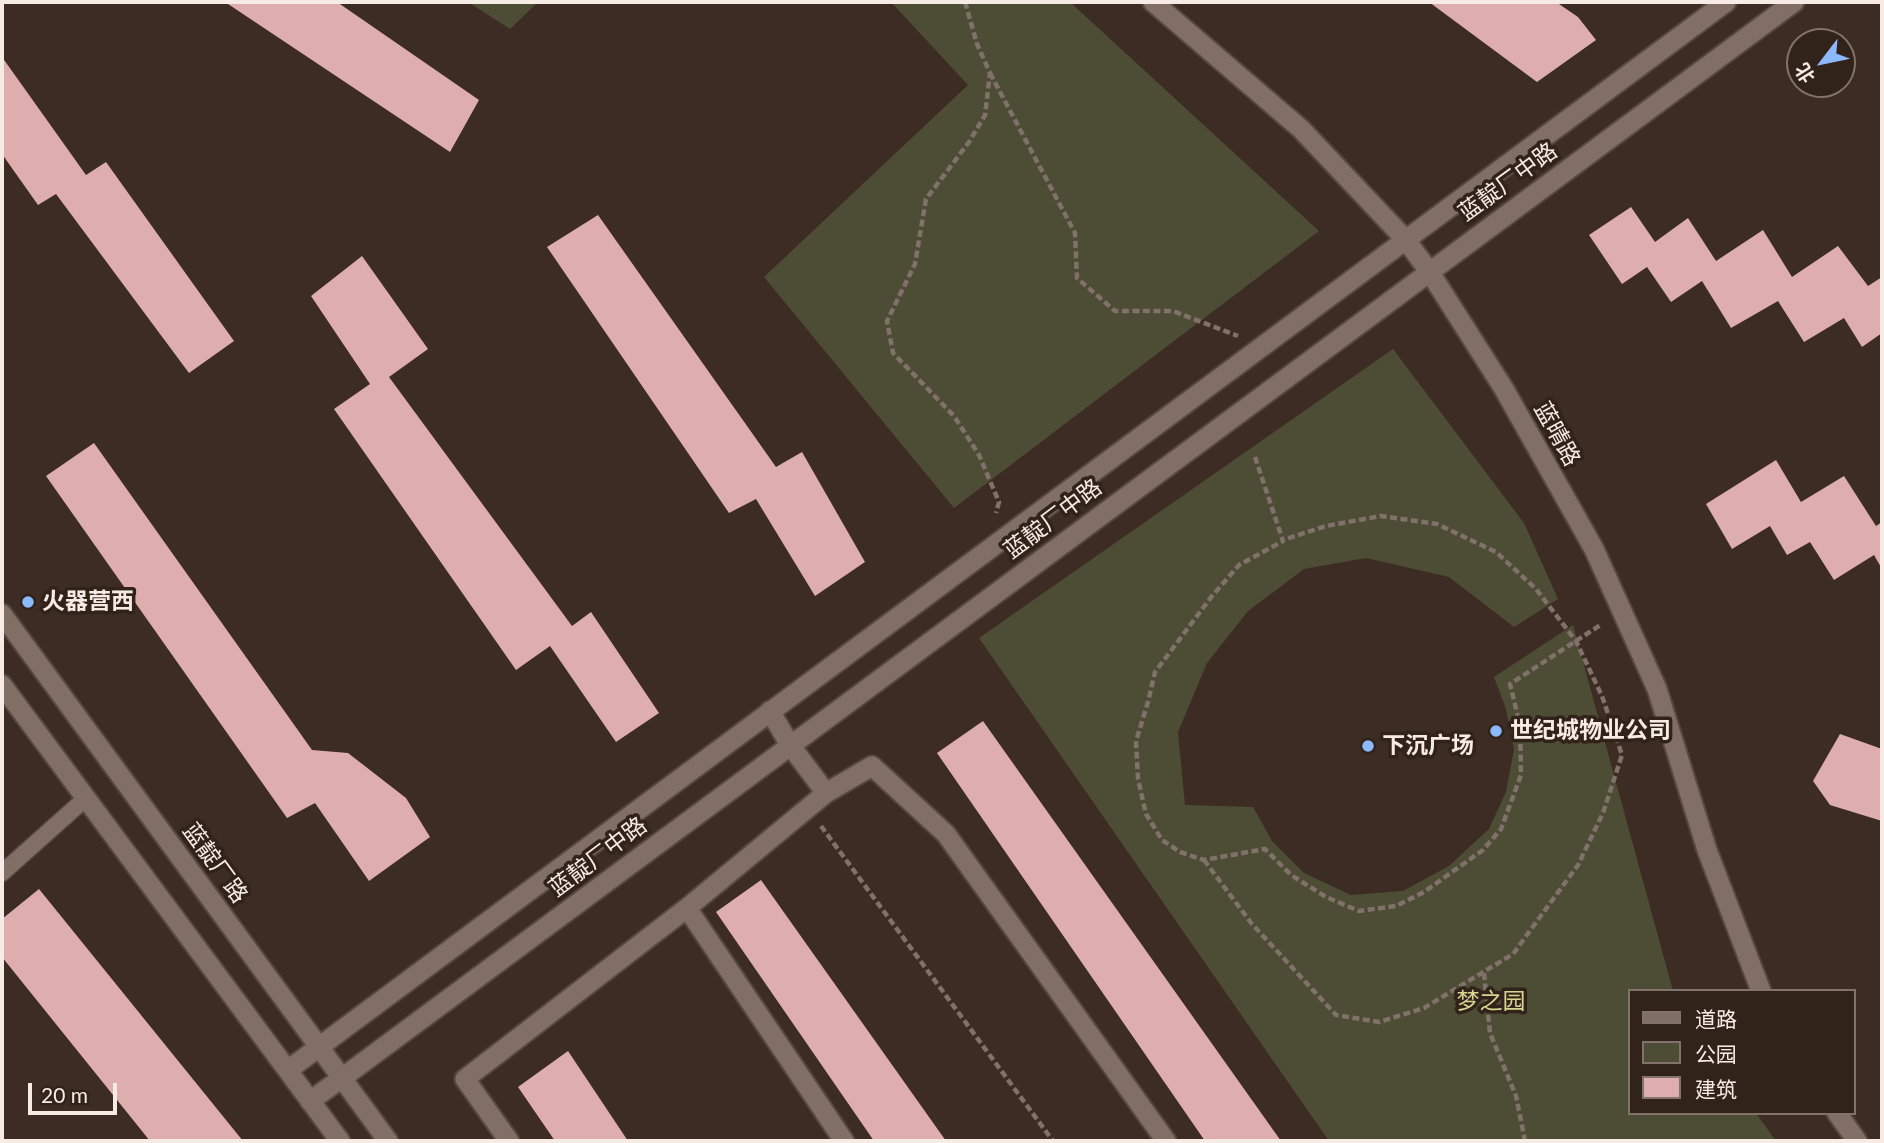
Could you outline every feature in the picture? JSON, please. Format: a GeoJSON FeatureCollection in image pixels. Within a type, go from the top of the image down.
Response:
{"type":"FeatureCollection","features":[{"type":"Feature","properties":{"kind":"street","name":"蓝晴路"},"geometry":{"type":"LineString","coordinates":[[1153,2],[1301,129],[1405,239],[1429,271],[1504,389],[1594,549],[1657,689],[1707,850],[1760,989]]}},
{"type":"Feature","properties":{"kind":"street","name":"蓝靛厂中路"},"geometry":{"type":"LineString","coordinates":[[288,1070],[1726,2]]}},
{"type":"Feature","properties":{"kind":"street","name":"蓝靛厂中路"},"geometry":{"type":"LineString","coordinates":[[310,1101],[1794,2]]}},
{"type":"Feature","properties":{"kind":"street","name":"蓝靛厂路"},"geometry":{"type":"LineString","coordinates":[[2,614],[388,1141]]}},
{"type":"Feature","properties":{"kind":"street"},"geometry":{"type":"LineString","coordinates":[[2,685],[340,1141]]}},
{"type":"Feature","properties":{"kind":"street"},"geometry":{"type":"LineString","coordinates":[[770,711],[790,745],[826,793]]}},
{"type":"Feature","properties":{"kind":"street"},"geometry":{"type":"LineString","coordinates":[[509,1141],[465,1079],[687,908],[826,793],[872,766],[946,834],[1166,1141]]}},
{"type":"Feature","properties":{"kind":"street"},"geometry":{"type":"LineString","coordinates":[[687,908],[844,1141]]}},
{"type":"Feature","properties":{"kind":"street"},"geometry":{"type":"LineString","coordinates":[[1838,1115],[1857,1141]]}},
{"type":"Feature","properties":{"kind":"lane"},"geometry":{"type":"LineString","coordinates":[[2,873],[86,798]]}},
{"type":"Feature","properties":{"kind":"path"},"geometry":{"type":"LineString","coordinates":[[965,2],[977,44],[990,73],[1075,233],[1077,278],[1115,311],[1174,311],[1238,336]]}},
{"type":"Feature","properties":{"kind":"path"},"geometry":{"type":"LineString","coordinates":[[990,73],[985,115],[926,200],[915,264],[887,321],[892,354],[954,416],[979,455],[999,502],[994,521]]}},
{"type":"Feature","properties":{"kind":"path"},"geometry":{"type":"LineString","coordinates":[[1255,457],[1283,541]]}},
{"type":"Feature","properties":{"kind":"path"},"geometry":{"type":"LineString","coordinates":[[1204,860],[1252,924],[1336,1016],[1380,1023],[1424,1008],[1484,973],[1513,954],[1578,865],[1603,813],[1622,755],[1602,696],[1576,641],[1536,589],[1496,552],[1437,524],[1381,516],[1326,526],[1283,541],[1239,565],[1154,672],[1136,741],[1138,779],[1146,814],[1162,840],[1180,852],[1204,860],[1265,849],[1291,875],[1326,897],[1359,911],[1396,906],[1424,892],[1483,850],[1501,829],[1521,775],[1520,725],[1510,684],[1576,641],[1609,620]]}},
{"type":"Feature","properties":{"kind":"path"},"geometry":{"type":"LineString","coordinates":[[808,808],[1053,1141]]}},
{"type":"Feature","properties":{"kind":"path"},"geometry":{"type":"LineString","coordinates":[[1484,973],[1490,1033],[1516,1096],[1525,1141]]}},
{"type":"Feature","properties":{"kind":"green space"},"geometry":{"type":"Polygon","coordinates":[[[468,2],[538,2],[510,29],[468,2]]]}},
{"type":"Feature","properties":{"kind":"green space"},"geometry":{"type":"Polygon","coordinates":[[[891,2],[1070,2],[1319,231],[954,508],[764,277],[968,85],[891,2]]]}},
{"type":"Feature","properties":{"kind":"green space","name":"梦之园"},"geometry":{"type":"Polygon","coordinates":[[[1393,349],[1524,523],[1558,599],[1514,627],[1449,577],[1366,558],[1304,569],[1248,611],[1207,663],[1178,732],[1185,805],[1253,807],[1272,841],[1304,873],[1351,895],[1403,891],[1449,866],[1489,829],[1506,792],[1514,749],[1506,709],[1494,677],[1573,625],[1672,989],[1629,989],[1629,1115],[1757,1115],[1776,1141],[1329,1141],[979,638],[1393,349]]]}},
{"type":"Feature","properties":{"kind":"building"},"geometry":{"type":"Polygon","coordinates":[[[225,2],[337,2],[479,100],[450,152],[225,2]]]}},
{"type":"Feature","properties":{"kind":"building"},"geometry":{"type":"Polygon","coordinates":[[[1429,2],[1556,2],[1578,17],[1596,40],[1537,82],[1429,2]]]}},
{"type":"Feature","properties":{"kind":"building"},"geometry":{"type":"Polygon","coordinates":[[[2,57],[86,175],[106,162],[234,341],[189,373],[56,194],[38,205],[2,154],[2,57]]]}},
{"type":"Feature","properties":{"kind":"building"},"geometry":{"type":"Polygon","coordinates":[[[1631,207],[1655,242],[1688,218],[1716,261],[1763,230],[1792,277],[1838,246],[1868,286],[1882,277],[1882,333],[1862,347],[1844,318],[1804,342],[1778,301],[1731,328],[1702,281],[1671,302],[1647,267],[1622,284],[1589,235],[1631,207]]]}},
{"type":"Feature","properties":{"kind":"building"},"geometry":{"type":"Polygon","coordinates":[[[598,215],[776,467],[802,452],[865,562],[815,596],[756,499],[729,513],[547,247],[598,215]]]}},
{"type":"Feature","properties":{"kind":"building"},"geometry":{"type":"Polygon","coordinates":[[[362,256],[428,349],[389,377],[572,626],[591,612],[659,713],[616,742],[550,646],[516,670],[334,409],[370,384],[311,296],[362,256]]]}},
{"type":"Feature","properties":{"kind":"building"},"geometry":{"type":"Polygon","coordinates":[[[94,443],[312,750],[348,753],[406,798],[430,837],[369,881],[315,803],[287,818],[46,476],[94,443]]]}},
{"type":"Feature","properties":{"kind":"building"},"geometry":{"type":"Polygon","coordinates":[[[1776,460],[1801,502],[1844,476],[1876,526],[1882,522],[1882,569],[1874,555],[1834,580],[1810,542],[1787,555],[1770,526],[1732,549],[1706,504],[1776,460]]]}},
{"type":"Feature","properties":{"kind":"building"},"geometry":{"type":"Polygon","coordinates":[[[983,721],[1281,1141],[1205,1141],[937,753],[983,721]]]}},
{"type":"Feature","properties":{"kind":"building"},"geometry":{"type":"Polygon","coordinates":[[[1840,734],[1882,749],[1882,821],[1830,805],[1813,781],[1840,734]]]}},
{"type":"Feature","properties":{"kind":"building"},"geometry":{"type":"Polygon","coordinates":[[[761,880],[946,1141],[874,1141],[716,912],[761,880]]]}},
{"type":"Feature","properties":{"kind":"building"},"geometry":{"type":"Polygon","coordinates":[[[39,889],[243,1141],[150,1141],[2,957],[2,919],[39,889]]]}},
{"type":"Feature","properties":{"kind":"building"},"geometry":{"type":"Polygon","coordinates":[[[568,1051],[628,1141],[555,1141],[518,1087],[568,1051]]]}},
{"type":"Feature","properties":{"kind":"place","name":"火器营西"},"geometry":{"type":"Point","coordinates":[28,602]}},
{"type":"Feature","properties":{"kind":"place","name":"世纪城物业公司"},"geometry":{"type":"Point","coordinates":[1496,731]}},
{"type":"Feature","properties":{"kind":"place","name":"下沉广场"},"geometry":{"type":"Point","coordinates":[1368,746]}}]}
